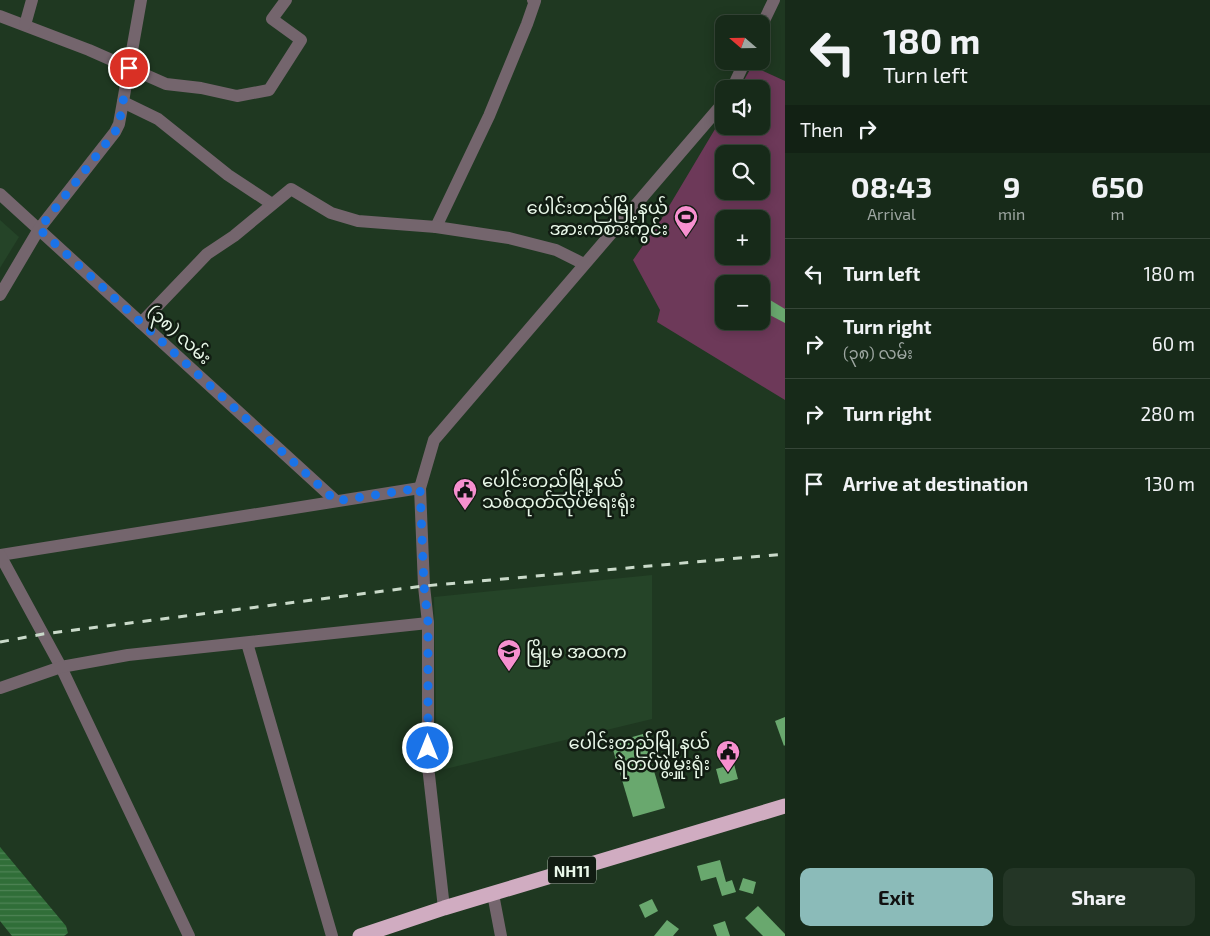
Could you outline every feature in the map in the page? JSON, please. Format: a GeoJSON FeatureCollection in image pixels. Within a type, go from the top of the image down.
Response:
{"type":"FeatureCollection","features":[{"type":"Feature","properties":{"kind":"highway","name":"NH11"},"geometry":{"type":"LineString","coordinates":[[360,936],[444,908],[785,806]]}},
{"type":"Feature","properties":{"kind":"street"},"geometry":{"type":"LineString","coordinates":[[25,24],[32,0]]}},
{"type":"Feature","properties":{"kind":"street"},"geometry":{"type":"LineString","coordinates":[[1,291],[39,229],[115,132],[119,124],[141,0]]}},
{"type":"Feature","properties":{"kind":"street"},"geometry":{"type":"LineString","coordinates":[[0,16],[25,24],[166,84],[201,88],[237,96],[269,90],[301,40],[272,19],[286,0]]}},
{"type":"Feature","properties":{"kind":"street"},"geometry":{"type":"LineString","coordinates":[[436,227],[489,116],[527,24],[535,1],[533,0]]}},
{"type":"Feature","properties":{"kind":"street"},"geometry":{"type":"LineString","coordinates":[[767,15],[774,0]]}},
{"type":"Feature","properties":{"kind":"street"},"geometry":{"type":"LineString","coordinates":[[123,102],[158,119],[228,175],[272,204]]}},
{"type":"Feature","properties":{"kind":"street"},"geometry":{"type":"LineString","coordinates":[[444,908],[428,766],[428,622],[424,586],[420,488],[434,440],[715,112]]}},
{"type":"Feature","properties":{"kind":"street"},"geometry":{"type":"LineString","coordinates":[[141,323],[207,254],[234,236],[291,189],[331,213],[358,221],[436,227],[509,238],[556,250],[584,264]]}},
{"type":"Feature","properties":{"kind":"street","name":"(၃၈) လမ်း"},"geometry":{"type":"LineString","coordinates":[[0,194],[336,501]]}},
{"type":"Feature","properties":{"kind":"street"},"geometry":{"type":"LineString","coordinates":[[189,936],[61,667],[0,555],[420,488]]}},
{"type":"Feature","properties":{"kind":"street"},"geometry":{"type":"LineString","coordinates":[[0,688],[61,667],[128,655],[428,622]]}},
{"type":"Feature","properties":{"kind":"street"},"geometry":{"type":"LineString","coordinates":[[247,643],[332,936]]}},
{"type":"Feature","properties":{"kind":"street"},"geometry":{"type":"LineString","coordinates":[[493,894],[501,936]]}},
{"type":"Feature","properties":{"kind":"shaded area","name":"‌ပေါင်းတည်မြို့နယ် အားကစားကွင်း"},"geometry":{"type":"Polygon","coordinates":[[[750,70],[761,70],[785,81],[785,400],[657,322],[660,310],[633,260],[662,218],[715,129],[715,135],[770,135],[770,80],[744,80],[750,70]]]}},
{"type":"Feature","properties":{"kind":"shaded area"},"geometry":{"type":"Polygon","coordinates":[[[0,220],[19,237],[0,268],[0,220]]]}},
{"type":"Feature","properties":{"kind":"shaded area"},"geometry":{"type":"Polygon","coordinates":[[[652,575],[652,719],[437,771],[434,597],[652,575]]]}},
{"type":"Feature","properties":{"kind":"shaded area"},"geometry":{"type":"Polygon","coordinates":[[[0,847],[66,926],[68,933],[64,936],[12,936],[0,921],[0,847]]]}},
{"type":"Feature","properties":{"kind":"building"},"geometry":{"type":"Polygon","coordinates":[[[770,300],[785,309],[785,323],[770,315],[770,300]]]}},
{"type":"Feature","properties":{"kind":"building"},"geometry":{"type":"Polygon","coordinates":[[[785,717],[785,745],[784,746],[775,721],[785,717]]]}},
{"type":"Feature","properties":{"kind":"building"},"geometry":{"type":"Polygon","coordinates":[[[643,734],[665,808],[633,817],[611,743],[643,734]]]}},
{"type":"Feature","properties":{"kind":"building"},"geometry":{"type":"Polygon","coordinates":[[[734,764],[738,779],[720,784],[716,769],[734,764]]]}},
{"type":"Feature","properties":{"kind":"building"},"geometry":{"type":"Polygon","coordinates":[[[720,860],[726,882],[732,880],[736,892],[722,896],[716,877],[701,881],[697,866],[720,860]]]}},
{"type":"Feature","properties":{"kind":"building"},"geometry":{"type":"Polygon","coordinates":[[[743,878],[756,882],[753,894],[739,890],[743,878]]]}},
{"type":"Feature","properties":{"kind":"building"},"geometry":{"type":"Polygon","coordinates":[[[652,899],[658,911],[645,918],[639,905],[652,899]]]}},
{"type":"Feature","properties":{"kind":"building"},"geometry":{"type":"Polygon","coordinates":[[[758,906],[785,936],[763,936],[745,918],[758,906]]]}},
{"type":"Feature","properties":{"kind":"building"},"geometry":{"type":"Polygon","coordinates":[[[667,920],[679,929],[673,936],[654,936],[667,920]]]}},
{"type":"Feature","properties":{"kind":"building"},"geometry":{"type":"Polygon","coordinates":[[[725,921],[730,936],[717,936],[713,925],[725,921]]]}},
{"type":"Feature","properties":{"kind":"railway"},"geometry":{"type":"LineString","coordinates":[[0,642],[43,634],[424,586],[785,554]]}},
{"type":"Feature","properties":{"kind":"place","name":"‌ပေါင်းတည်မြို့နယ် အားကစားကွင်း"},"geometry":{"type":"Point","coordinates":[686,238]}},
{"type":"Feature","properties":{"kind":"place","name":"ပေါင်းတည်မြို့နယ် သစ်ထုတ်လုပ်ရေးရုံး"},"geometry":{"type":"Point","coordinates":[465,511]}},
{"type":"Feature","properties":{"kind":"place","name":"မြို့မ အထက"},"geometry":{"type":"Point","coordinates":[509,672]}},
{"type":"Feature","properties":{"kind":"place","name":"ပေါင်းတည်မြို့နယ် ရဲတပ်ဖွဲ့မှူးရုံး"},"geometry":{"type":"Point","coordinates":[728,773]}},
{"type":"Feature","properties":{"kind":"route"},"geometry":{"type":"LineString","coordinates":[[129,68],[119,124],[115,132],[39,229],[336,501],[420,488],[424,586],[428,622],[428,748]]}}]}
